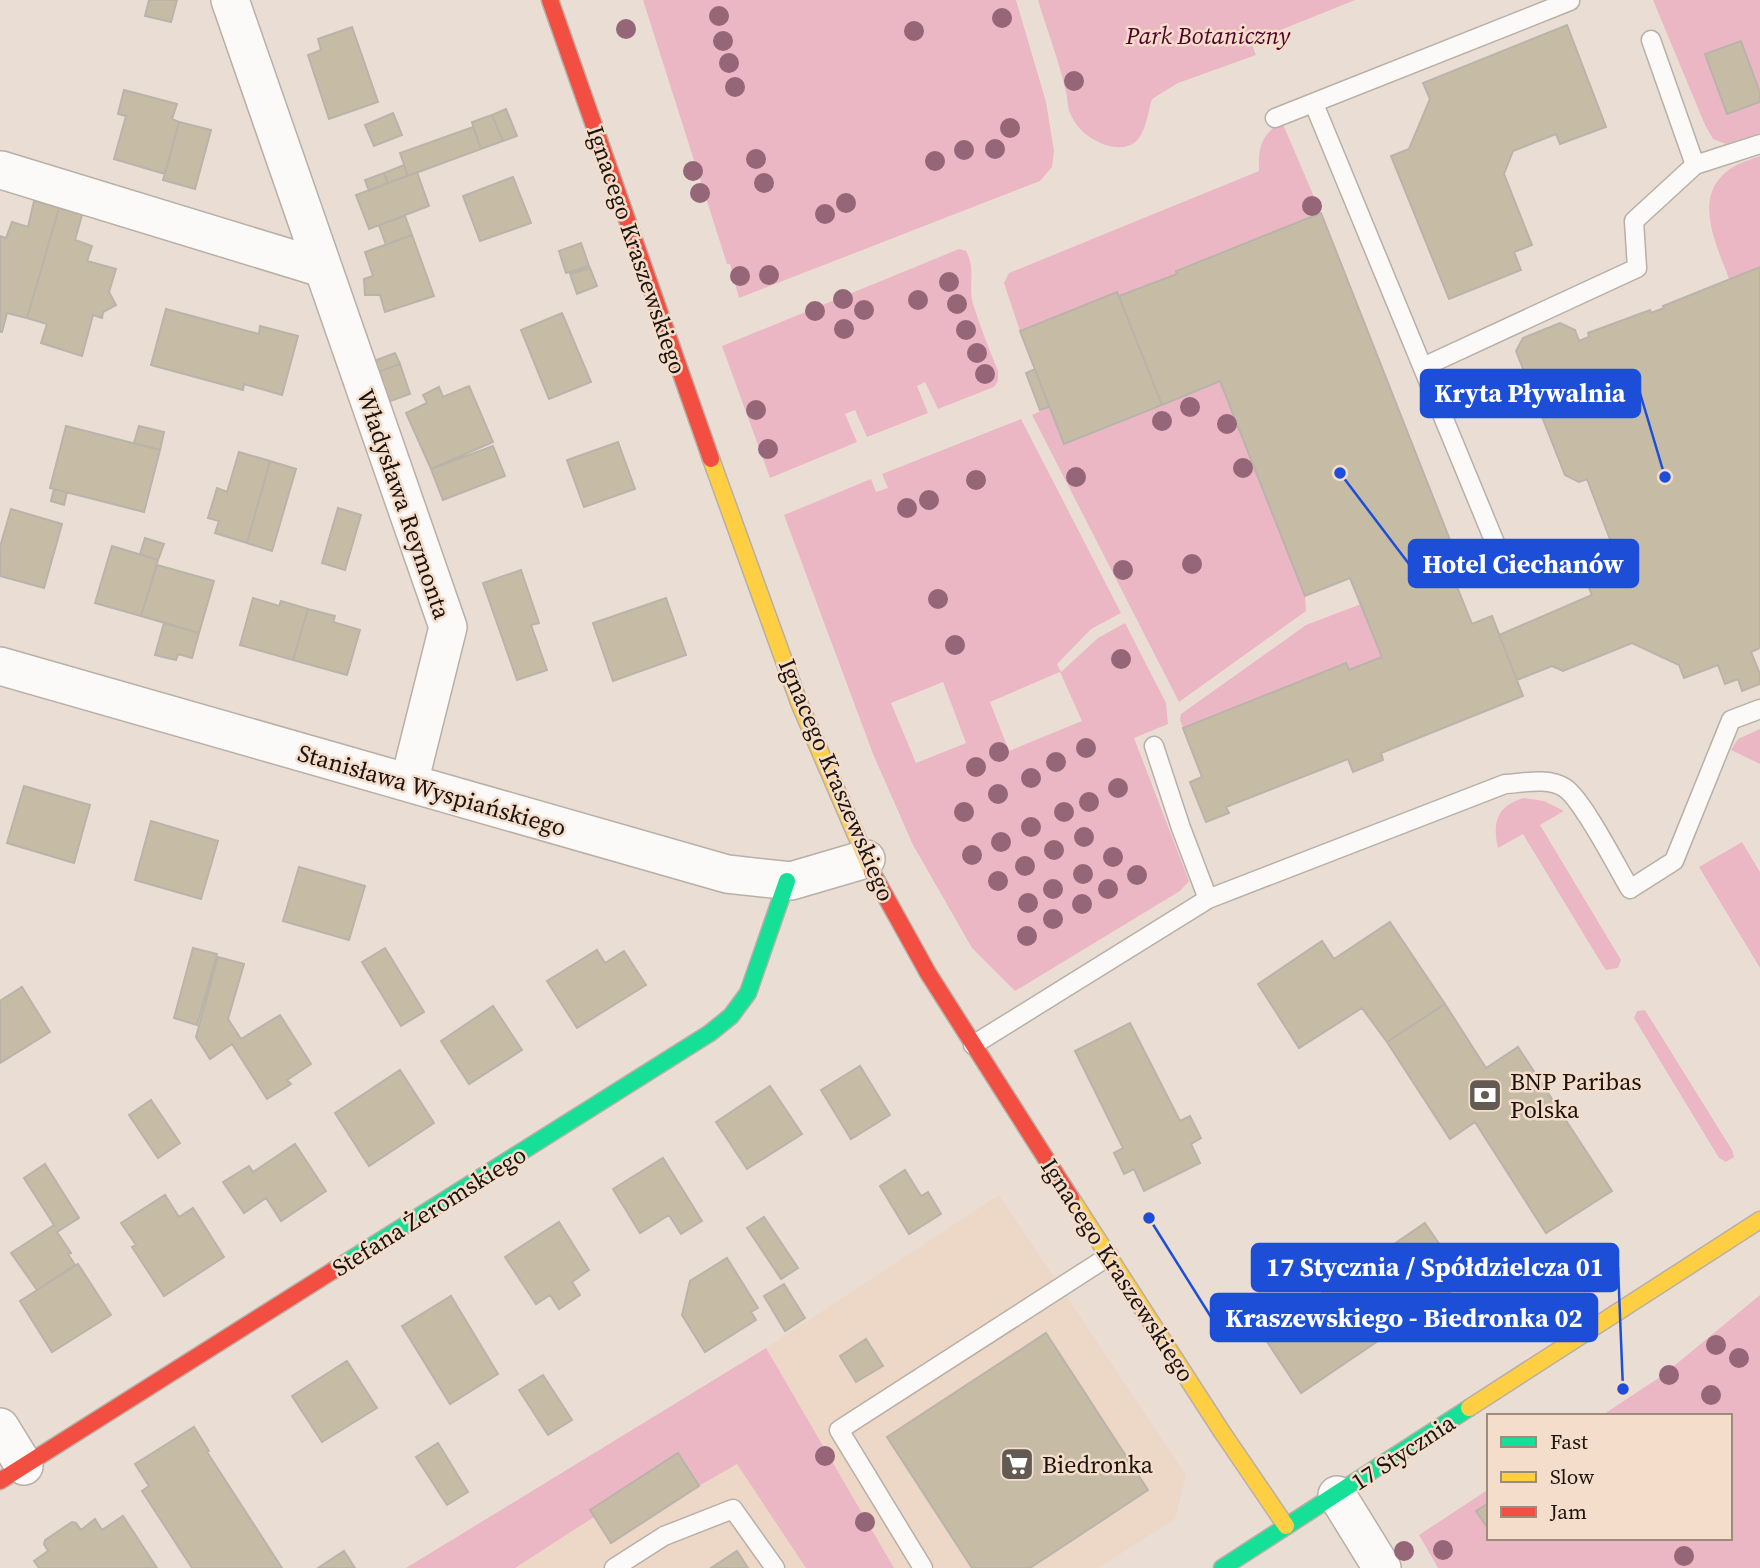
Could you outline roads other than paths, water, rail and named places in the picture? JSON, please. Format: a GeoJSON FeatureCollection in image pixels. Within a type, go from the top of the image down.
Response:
{"type":"FeatureCollection","features":[{"type":"Feature","properties":{"kind":"street","name":"Władysława Reymonta"},"geometry":{"type":"LineString","coordinates":[[230,0],[448,627],[409,783]]}},
{"type":"Feature","properties":{"kind":"street","name":"Ignacego Kraszewskiego"},"geometry":{"type":"LineString","coordinates":[[550,0],[668,342],[800,705],[866,859],[928,973],[973,1045],[1215,1421],[1286,1526]]}},
{"type":"Feature","properties":{"kind":"street"},"geometry":{"type":"LineString","coordinates":[[1,170],[322,268]]}},
{"type":"Feature","properties":{"kind":"street","name":"Stanisława Wyspiańskiego"},"geometry":{"type":"LineString","coordinates":[[0,666],[727,874],[787,881],[866,859]]}},
{"type":"Feature","properties":{"kind":"street","name":"Stefana Żeromskiego"},"geometry":{"type":"LineString","coordinates":[[12,1473],[710,1033],[731,1016],[748,993],[787,881]]}},
{"type":"Feature","properties":{"kind":"street","name":"17 Stycznia"},"geometry":{"type":"LineString","coordinates":[[1222,1568],[1760,1220]]}},
{"type":"Feature","properties":{"kind":"street"},"geometry":{"type":"LineString","coordinates":[[0,1427],[12,1473]]}},
{"type":"Feature","properties":{"kind":"street"},"geometry":{"type":"LineString","coordinates":[[1337,1495],[1382,1568]]}},
{"type":"Feature","properties":{"kind":"lane"},"geometry":{"type":"LineString","coordinates":[[1275,118],[1570,1]]}},
{"type":"Feature","properties":{"kind":"lane"},"geometry":{"type":"LineString","coordinates":[[1651,40],[1695,164]]}},
{"type":"Feature","properties":{"kind":"lane"},"geometry":{"type":"LineString","coordinates":[[1314,104],[1498,550]]}},
{"type":"Feature","properties":{"kind":"lane"},"geometry":{"type":"LineString","coordinates":[[1423,367],[1637,268],[1634,220],[1695,164],[1760,144]]}},
{"type":"Feature","properties":{"kind":"lane"},"geometry":{"type":"LineString","coordinates":[[973,1045],[1208,899],[1505,784],[1538,781],[1564,787],[1579,804],[1630,889],[1674,861],[1731,720],[1760,709]]}},
{"type":"Feature","properties":{"kind":"lane"},"geometry":{"type":"LineString","coordinates":[[1154,747],[1208,899]]}},
{"type":"Feature","properties":{"kind":"lane"},"geometry":{"type":"LineString","coordinates":[[923,1568],[839,1430],[1109,1256]]}},
{"type":"Feature","properties":{"kind":"lane"},"geometry":{"type":"LineString","coordinates":[[614,1568],[664,1536],[733,1509],[775,1568]]}},
{"type":"Feature","properties":{"kind":"place","name":"Hotel Ciechanów"},"geometry":{"type":"Point","coordinates":[1340,473]}},
{"type":"Feature","properties":{"kind":"place","name":"Kryta Pływalnia"},"geometry":{"type":"Point","coordinates":[1665,477]}},
{"type":"Feature","properties":{"kind":"place","name":"BNP Paribas Polska"},"geometry":{"type":"Point","coordinates":[1485,1095]}},
{"type":"Feature","properties":{"kind":"place","name":"Kraszewskiego - Biedronka 02"},"geometry":{"type":"Point","coordinates":[1149,1218]}},
{"type":"Feature","properties":{"kind":"place","name":"17 Stycznia / Spółdzielcza 01"},"geometry":{"type":"Point","coordinates":[1623,1389]}},
{"type":"Feature","properties":{"kind":"place","name":"Biedronka"},"geometry":{"type":"Point","coordinates":[1017,1464]}},
{"type":"Feature","properties":{"kind":"park label","name":"Park Botaniczny"},"geometry":{"type":"Point","coordinates":[1208,35]}}]}
